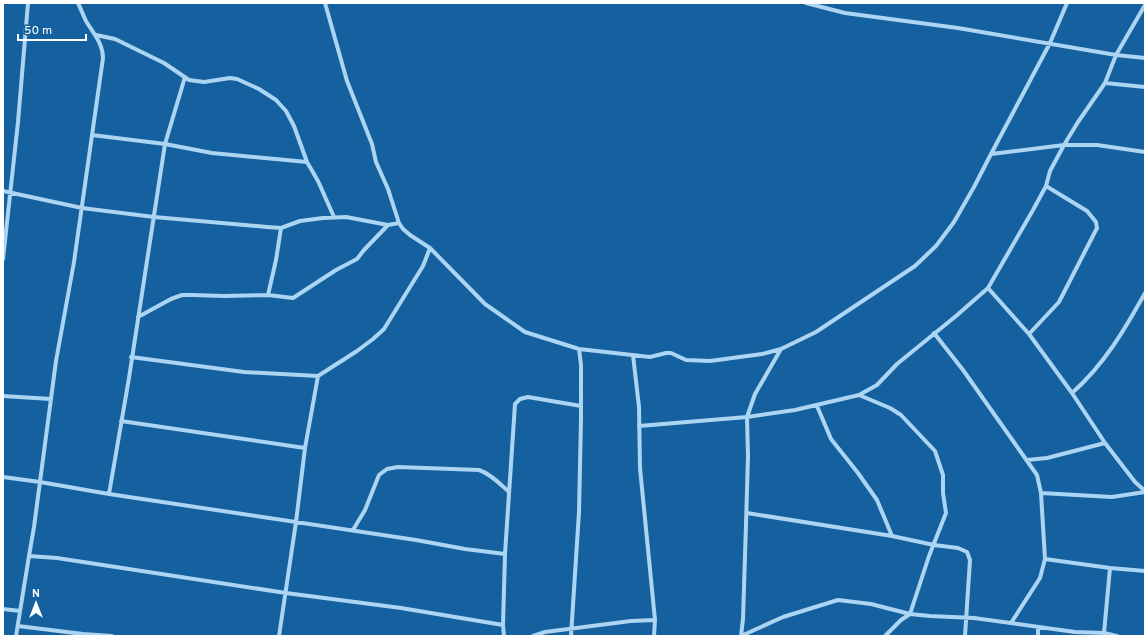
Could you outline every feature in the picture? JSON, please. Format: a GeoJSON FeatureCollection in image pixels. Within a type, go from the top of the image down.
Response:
{"type":"FeatureCollection","features":[{"type":"Feature","properties":{"kind":"street"},"geometry":{"type":"LineString","coordinates":[[3,259],[18,122],[28,3]]}},
{"type":"Feature","properties":{"kind":"street"},"geometry":{"type":"LineString","coordinates":[[16,636],[34,527],[56,361],[74,262],[103,51],[96,34],[86,20],[78,3]]}},
{"type":"Feature","properties":{"kind":"street"},"geometry":{"type":"LineString","coordinates":[[325,3],[347,81],[372,144],[376,162],[388,189],[400,223],[410,235],[430,248],[485,304],[525,332],[579,349],[650,358],[666,353],[672,353],[686,360],[710,361],[762,354],[781,348],[816,332],[915,266],[936,246],[954,222],[991,154],[1050,43],[1067,3]]}},
{"type":"Feature","properties":{"kind":"street"},"geometry":{"type":"LineString","coordinates":[[806,3],[845,13],[958,28],[1116,55],[1145,58]]}},
{"type":"Feature","properties":{"kind":"street"},"geometry":{"type":"LineString","coordinates":[[639,426],[747,417],[817,406],[859,395],[877,385],[897,364],[988,288],[1046,186],[1050,171],[1064,146],[1078,122],[1105,83],[1116,55],[1145,5]]}},
{"type":"Feature","properties":{"kind":"street"},"geometry":{"type":"LineString","coordinates":[[96,34],[115,39],[164,63],[189,80],[204,82],[230,78],[237,79],[259,89],[276,100],[286,111],[294,126],[307,162],[318,181],[334,217]]}},
{"type":"Feature","properties":{"kind":"street"},"geometry":{"type":"LineString","coordinates":[[109,494],[165,144],[184,77]]}},
{"type":"Feature","properties":{"kind":"street"},"geometry":{"type":"LineString","coordinates":[[1105,83],[1145,87]]}},
{"type":"Feature","properties":{"kind":"street"},"geometry":{"type":"LineString","coordinates":[[92,136],[165,144],[212,153],[307,162]]}},
{"type":"Feature","properties":{"kind":"street"},"geometry":{"type":"LineString","coordinates":[[991,154],[1064,146],[1097,146],[1145,152]]}},
{"type":"Feature","properties":{"kind":"street"},"geometry":{"type":"LineString","coordinates":[[1029,334],[1059,302],[1097,228],[1096,222],[1087,211],[1046,186]]}},
{"type":"Feature","properties":{"kind":"street"},"geometry":{"type":"LineString","coordinates":[[3,191],[82,208],[154,217],[281,228],[300,221],[334,217],[346,217],[388,226],[400,223]]}},
{"type":"Feature","properties":{"kind":"street"},"geometry":{"type":"LineString","coordinates":[[138,317],[170,299],[182,296],[268,295],[289,298],[298,295],[336,270],[357,259],[388,226]]}},
{"type":"Feature","properties":{"kind":"street"},"geometry":{"type":"LineString","coordinates":[[268,295],[281,228]]}},
{"type":"Feature","properties":{"kind":"street"},"geometry":{"type":"LineString","coordinates":[[131,357],[244,372],[318,376],[373,339],[384,329],[424,266],[430,248]]}},
{"type":"Feature","properties":{"kind":"street"},"geometry":{"type":"LineString","coordinates":[[988,288],[1029,334],[1072,393],[1105,443],[1135,482],[1145,492]]}},
{"type":"Feature","properties":{"kind":"street"},"geometry":{"type":"LineString","coordinates":[[1072,393],[1090,376],[1114,346],[1145,293]]}},
{"type":"Feature","properties":{"kind":"street"},"geometry":{"type":"LineString","coordinates":[[934,333],[963,370],[1004,431],[1027,460],[1036,475],[1041,493],[1045,559],[1040,578],[1011,623]]}},
{"type":"Feature","properties":{"kind":"street"},"geometry":{"type":"LineString","coordinates":[[741,636],[743,619],[748,456],[747,417],[756,394],[781,348]]}},
{"type":"Feature","properties":{"kind":"street"},"geometry":{"type":"LineString","coordinates":[[571,636],[579,512],[581,406],[579,349]]}},
{"type":"Feature","properties":{"kind":"street"},"geometry":{"type":"LineString","coordinates":[[634,355],[639,407],[640,468],[655,620],[654,636]]}},
{"type":"Feature","properties":{"kind":"street"},"geometry":{"type":"LineString","coordinates":[[279,636],[296,522],[305,448],[318,376]]}},
{"type":"Feature","properties":{"kind":"street"},"geometry":{"type":"LineString","coordinates":[[859,395],[890,408],[901,415],[935,451],[943,475],[943,493],[946,512],[910,614],[901,620],[885,636]]}},
{"type":"Feature","properties":{"kind":"street"},"geometry":{"type":"LineString","coordinates":[[3,396],[51,399]]}},
{"type":"Feature","properties":{"kind":"street"},"geometry":{"type":"LineString","coordinates":[[504,636],[505,554],[515,404],[528,397],[581,406]]}},
{"type":"Feature","properties":{"kind":"street"},"geometry":{"type":"LineString","coordinates":[[817,406],[831,439],[877,500],[892,536]]}},
{"type":"Feature","properties":{"kind":"street"},"geometry":{"type":"LineString","coordinates":[[121,421],[305,448]]}},
{"type":"Feature","properties":{"kind":"street"},"geometry":{"type":"LineString","coordinates":[[1027,460],[1047,458],[1105,443]]}},
{"type":"Feature","properties":{"kind":"street"},"geometry":{"type":"LineString","coordinates":[[353,530],[365,510],[379,475],[387,469],[479,470],[492,476],[509,492]]}},
{"type":"Feature","properties":{"kind":"street"},"geometry":{"type":"LineString","coordinates":[[3,477],[505,554]]}},
{"type":"Feature","properties":{"kind":"street"},"geometry":{"type":"LineString","coordinates":[[1041,493],[1112,497],[1145,492]]}},
{"type":"Feature","properties":{"kind":"street"},"geometry":{"type":"LineString","coordinates":[[746,512],[892,536],[934,545],[958,548],[967,552],[970,560],[965,636]]}},
{"type":"Feature","properties":{"kind":"street"},"geometry":{"type":"LineString","coordinates":[[29,556],[65,559],[286,593],[400,608],[503,625]]}},
{"type":"Feature","properties":{"kind":"street"},"geometry":{"type":"LineString","coordinates":[[1045,559],[1145,571]]}},
{"type":"Feature","properties":{"kind":"street"},"geometry":{"type":"LineString","coordinates":[[1104,634],[1110,568]]}},
{"type":"Feature","properties":{"kind":"street"},"geometry":{"type":"LineString","coordinates":[[741,636],[783,617],[838,600],[871,604],[910,614],[966,618],[1117,636]]}},
{"type":"Feature","properties":{"kind":"street"},"geometry":{"type":"LineString","coordinates":[[3,609],[20,611]]}},
{"type":"Feature","properties":{"kind":"street"},"geometry":{"type":"LineString","coordinates":[[533,636],[545,632],[571,630],[631,621],[655,620]]}},
{"type":"Feature","properties":{"kind":"street"},"geometry":{"type":"LineString","coordinates":[[18,626],[112,636]]}},
{"type":"Feature","properties":{"kind":"street"},"geometry":{"type":"LineString","coordinates":[[1038,627],[1038,636]]}}]}
